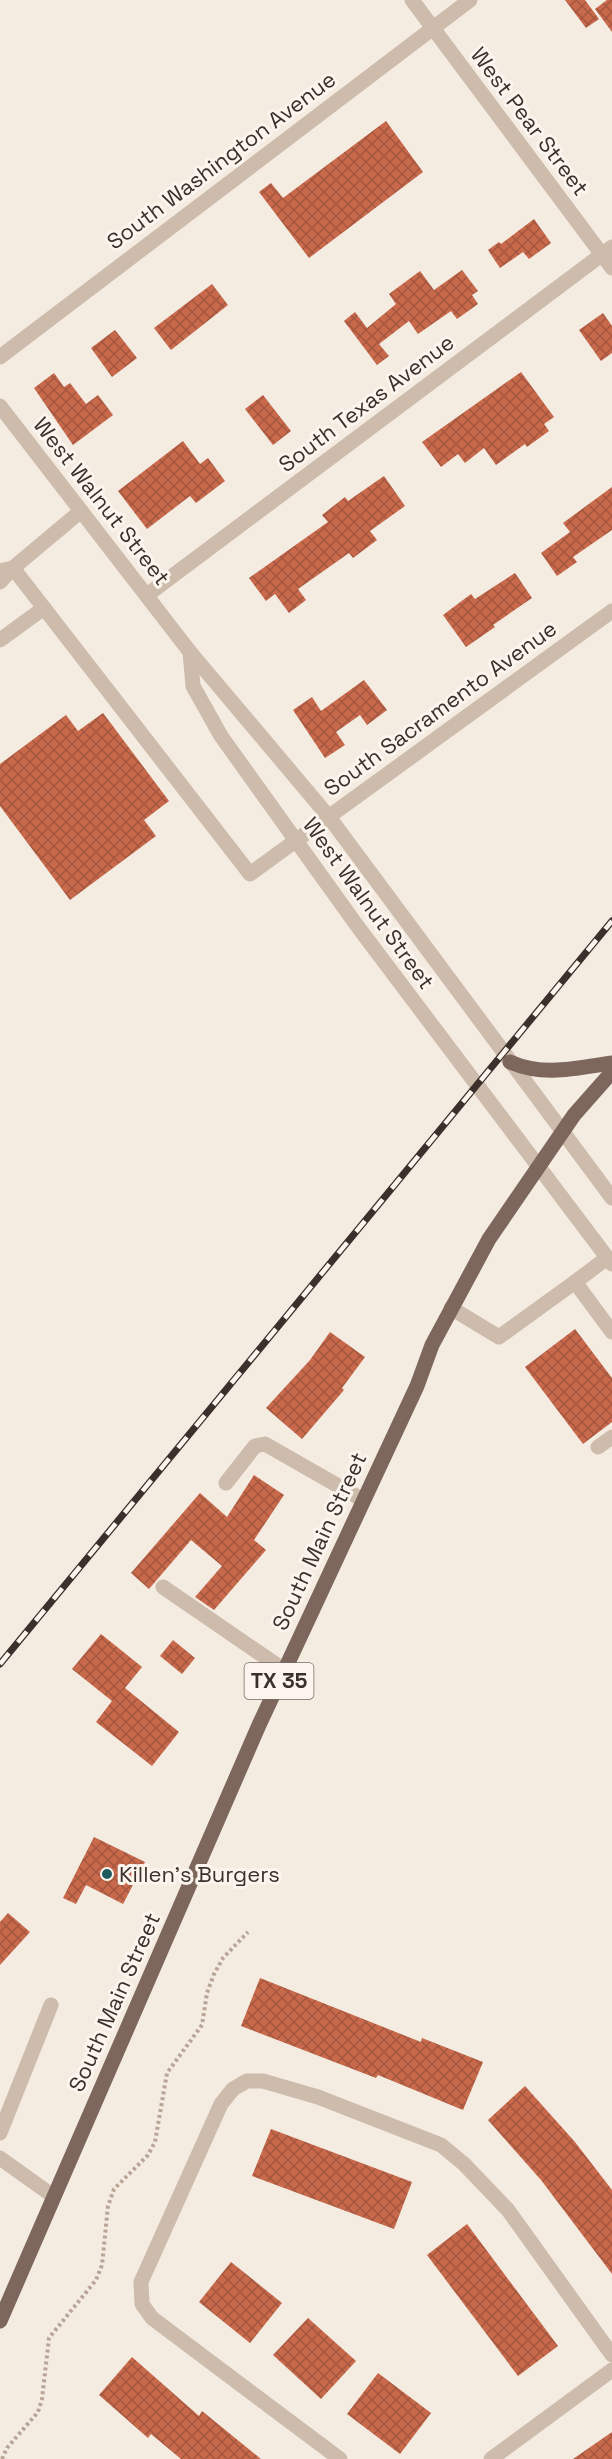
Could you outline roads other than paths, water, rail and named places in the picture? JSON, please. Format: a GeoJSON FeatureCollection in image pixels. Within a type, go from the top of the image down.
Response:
{"type":"FeatureCollection","features":[{"type":"Feature","properties":{"kind":"main road"},"geometry":{"type":"LineString","coordinates":[[510,1062],[525,1069],[554,1072],[612,1063]]}},
{"type":"Feature","properties":{"kind":"main road","name":"South Main Street"},"geometry":{"type":"LineString","coordinates":[[0,2319],[284,1670],[417,1386],[432,1345],[489,1239],[574,1114],[612,1072]]}},
{"type":"Feature","properties":{"kind":"street","name":"West Pear Street"},"geometry":{"type":"LineString","coordinates":[[412,0],[607,251],[612,268]]}},
{"type":"Feature","properties":{"kind":"street","name":"South Washington Avenue"},"geometry":{"type":"LineString","coordinates":[[0,357],[470,0]]}},
{"type":"Feature","properties":{"kind":"street","name":"South Texas Avenue"},"geometry":{"type":"LineString","coordinates":[[147,595],[607,251]]}},
{"type":"Feature","properties":{"kind":"street","name":"West Walnut Street"},"geometry":{"type":"LineString","coordinates":[[0,406],[190,652],[329,817],[612,1198]]}},
{"type":"Feature","properties":{"kind":"street"},"geometry":{"type":"LineString","coordinates":[[0,582],[7,569],[81,511]]}},
{"type":"Feature","properties":{"kind":"street","name":"South Sacramento Avenue"},"geometry":{"type":"LineString","coordinates":[[7,569],[44,608],[245,871],[254,873],[612,611]]}},
{"type":"Feature","properties":{"kind":"street"},"geometry":{"type":"LineString","coordinates":[[0,640],[44,608]]}},
{"type":"Feature","properties":{"kind":"street","name":"West Walnut Street"},"geometry":{"type":"LineString","coordinates":[[190,652],[194,686],[221,736],[296,841],[609,1261]]}},
{"type":"Feature","properties":{"kind":"street"},"geometry":{"type":"LineString","coordinates":[[451,1308],[499,1337],[575,1281],[609,1261]]}},
{"type":"Feature","properties":{"kind":"street"},"geometry":{"type":"LineString","coordinates":[[575,1281],[612,1332]]}},
{"type":"Feature","properties":{"kind":"street"},"geometry":{"type":"LineString","coordinates":[[598,1447],[612,1437]]}},
{"type":"Feature","properties":{"kind":"street"},"geometry":{"type":"LineString","coordinates":[[226,1483],[255,1446],[265,1444],[363,1500]]}},
{"type":"Feature","properties":{"kind":"street"},"geometry":{"type":"LineString","coordinates":[[163,1587],[284,1670]]}},
{"type":"Feature","properties":{"kind":"street"},"geometry":{"type":"LineString","coordinates":[[0,2133],[51,2005]]}},
{"type":"Feature","properties":{"kind":"street"},"geometry":{"type":"LineString","coordinates":[[340,2459],[179,2340],[152,2318],[142,2304],[141,2282],[221,2104],[233,2089],[247,2081],[264,2081],[318,2097],[441,2145],[465,2164],[508,2210],[612,2355]]}},
{"type":"Feature","properties":{"kind":"street"},"geometry":{"type":"LineString","coordinates":[[0,2157],[53,2196]]}},
{"type":"Feature","properties":{"kind":"street"},"geometry":{"type":"LineString","coordinates":[[491,2459],[612,2370]]}},
{"type":"Feature","properties":{"kind":"railway"},"geometry":{"type":"LineString","coordinates":[[0,1664],[612,921]]}},
{"type":"Feature","properties":{"kind":"place","name":"Killen’s Burgers"},"geometry":{"type":"Point","coordinates":[107,1874]}}]}
